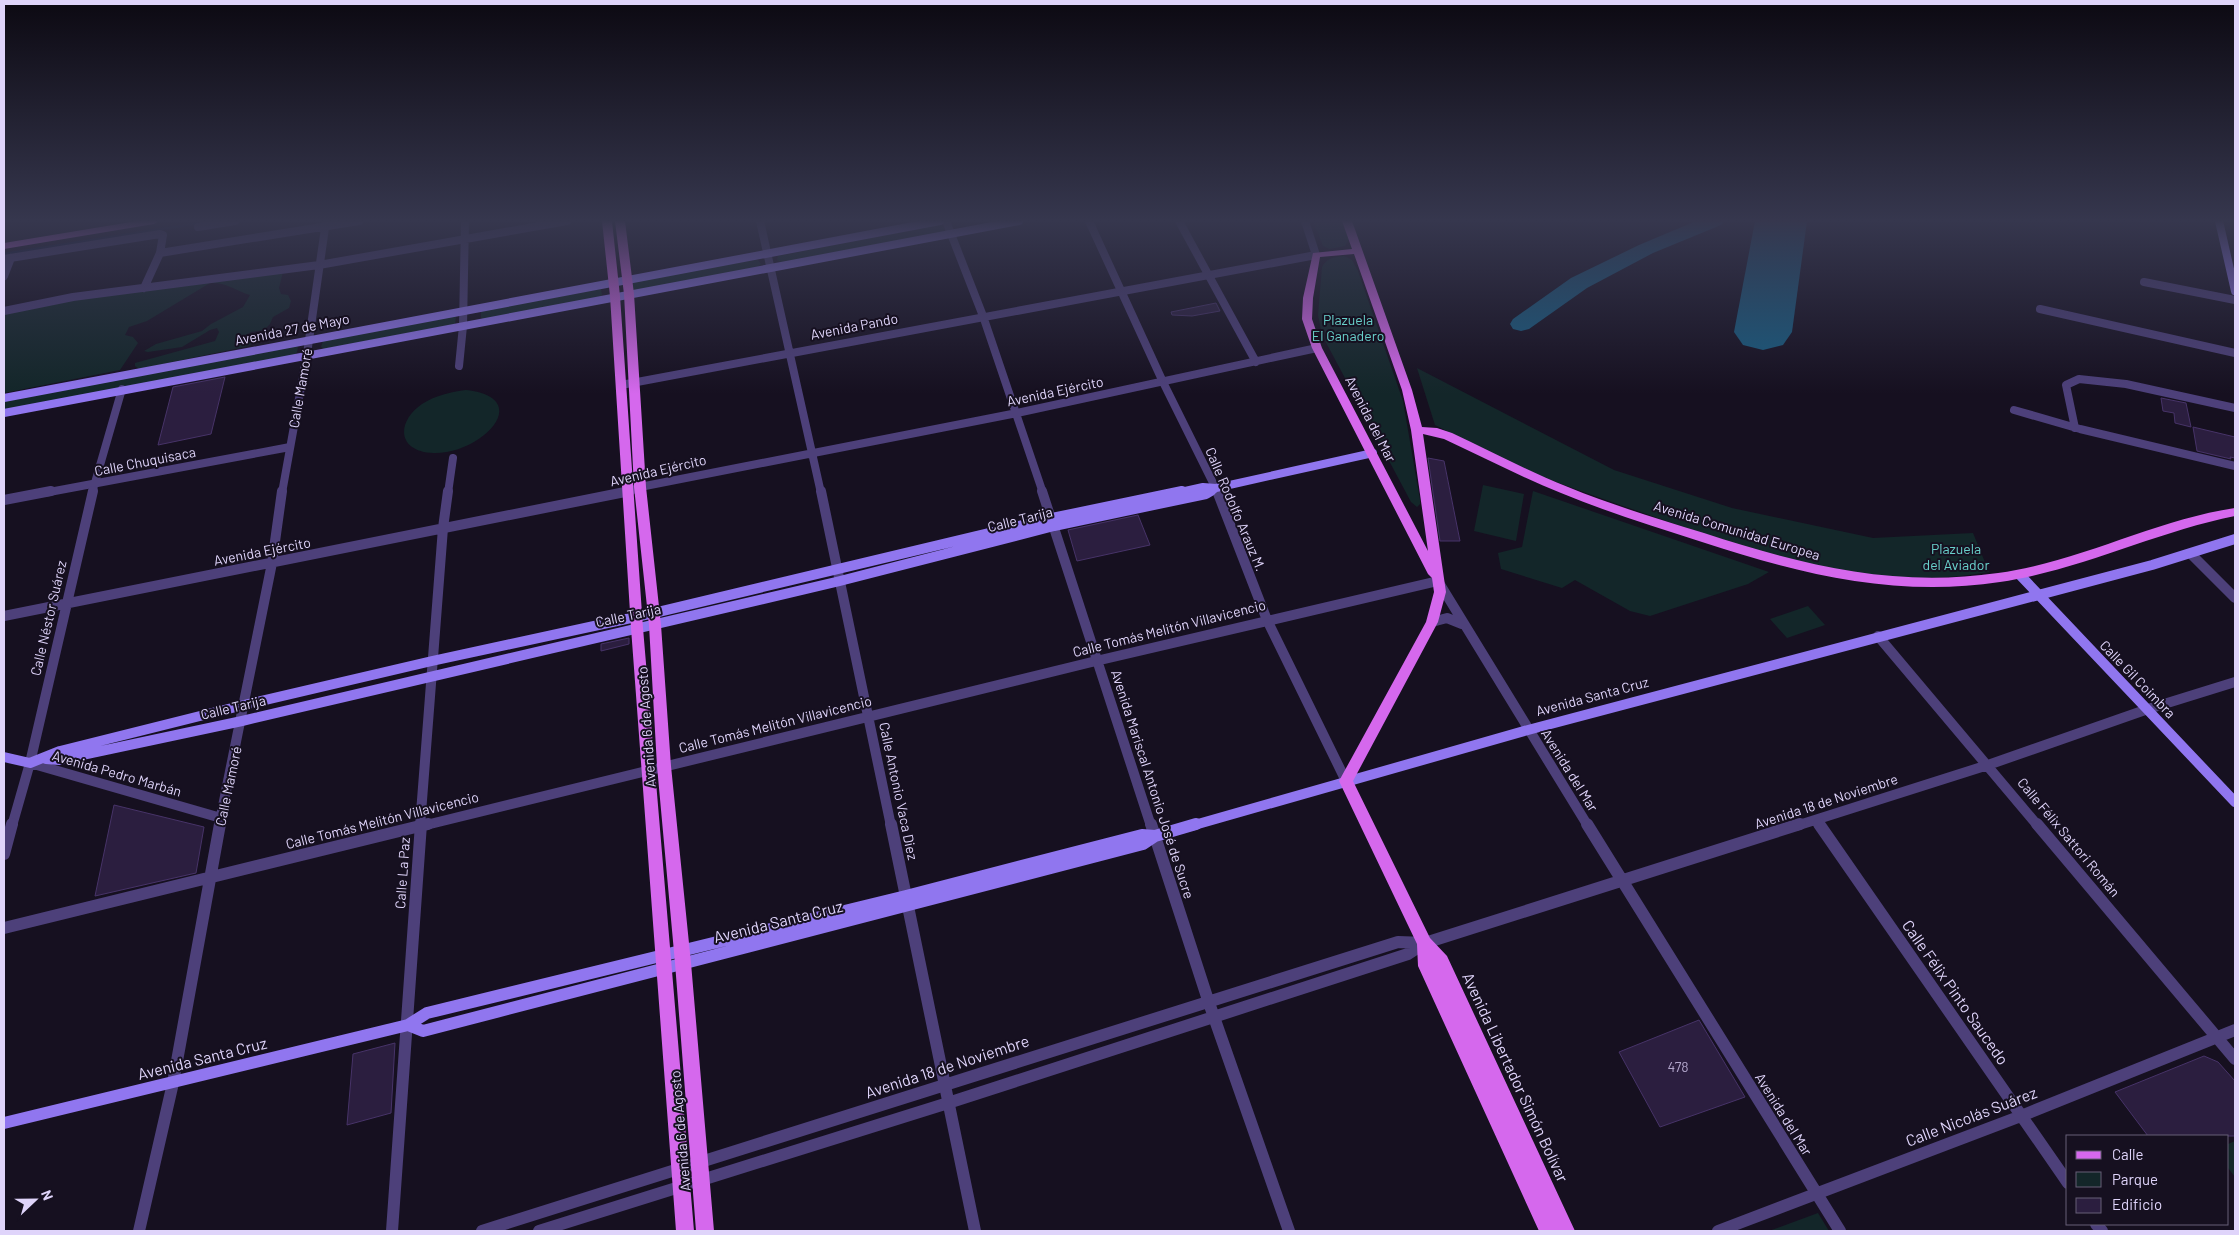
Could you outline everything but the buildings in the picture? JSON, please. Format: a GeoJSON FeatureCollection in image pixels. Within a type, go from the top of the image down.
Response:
{"type":"FeatureCollection","features":[{"type":"Feature","properties":{"kind":"main road","name":"Avenida 6 de Agosto"},"geometry":{"type":"LineString","coordinates":[[617,279],[628,384],[634,489],[638,622],[685,1231]]}},
{"type":"Feature","properties":{"kind":"main road","name":"Avenida 27 de Mayo"},"geometry":{"type":"LineString","coordinates":[[4,412],[463,326],[619,291],[627,280],[634,279]]}},
{"type":"Feature","properties":{"kind":"main road","name":"Avenida 27 de Mayo"},"geometry":{"type":"LineString","coordinates":[[4,398],[463,310],[704,279]]}},
{"type":"Feature","properties":{"kind":"main road","name":"Avenida del Mar"},"geometry":{"type":"LineString","coordinates":[[1312,279],[1307,318],[1318,348],[1438,581]]}},
{"type":"Feature","properties":{"kind":"main road"},"geometry":{"type":"LineString","coordinates":[[1346,781],[1432,622],[1440,592],[1417,430],[1407,390],[1368,279]]}},
{"type":"Feature","properties":{"kind":"main road"},"geometry":{"type":"LineString","coordinates":[[2232,279],[2235,292]]}},
{"type":"Feature","properties":{"kind":"main road","name":"Avenida 6 de Agosto"},"geometry":{"type":"LineString","coordinates":[[619,291],[627,280]]}},
{"type":"Feature","properties":{"kind":"main road","name":"Avenida Comunidad Europea"},"geometry":{"type":"LineString","coordinates":[[1417,430],[1436,432],[1448,436],[1580,496],[1709,540],[1810,569],[1895,580],[1959,581],[2020,575],[2067,562],[2178,524],[2206,516],[2235,512]]}},
{"type":"Feature","properties":{"kind":"main road","name":"Calle Tarija"},"geometry":{"type":"LineString","coordinates":[[655,619],[836,568],[1053,522],[1206,494],[1216,488],[1373,453]]}},
{"type":"Feature","properties":{"kind":"main road","name":"Avenida 6 de Agosto"},"geometry":{"type":"LineString","coordinates":[[634,489],[655,619],[664,766],[683,956],[705,1231]]}},
{"type":"Feature","properties":{"kind":"main road"},"geometry":{"type":"LineString","coordinates":[[1403,516],[1416,526],[1427,522],[1430,517]]}},
{"type":"Feature","properties":{"kind":"main road","name":"Calle Tarija"},"geometry":{"type":"LineString","coordinates":[[30,763],[60,751],[432,661],[655,619],[840,581],[1053,522]]}},
{"type":"Feature","properties":{"kind":"main road","name":"Avenida Santa Cruz"},"geometry":{"type":"LineString","coordinates":[[4,1123],[408,1025],[427,1013],[664,954],[683,956],[907,901],[1142,835],[1155,836],[1528,730],[2191,554],[2235,539]]}},
{"type":"Feature","properties":{"kind":"main road","name":"Calle Gil Coimbra"},"geometry":{"type":"LineString","coordinates":[[2020,575],[2235,802]]}},
{"type":"Feature","properties":{"kind":"main road","name":"Calle Tarija"},"geometry":{"type":"LineString","coordinates":[[43,759],[59,760],[242,721],[638,622]]}},
{"type":"Feature","properties":{"kind":"main road","name":"Avenida Pedro Marbán"},"geometry":{"type":"LineString","coordinates":[[4,757],[30,763]]}},
{"type":"Feature","properties":{"kind":"main road","name":"Avenida Libertador Simón Bolívar"},"geometry":{"type":"LineString","coordinates":[[1346,781],[1425,944],[1442,961],[1566,1231]]}},
{"type":"Feature","properties":{"kind":"main road","name":"Avenida Libertador Simón Bolívar"},"geometry":{"type":"LineString","coordinates":[[1425,944],[1426,966],[1548,1231]]}},
{"type":"Feature","properties":{"kind":"main road","name":"Avenida Santa Cruz"},"geometry":{"type":"LineString","coordinates":[[408,1025],[423,1031],[666,968],[683,956]]}},
{"type":"Feature","properties":{"kind":"street"},"geometry":{"type":"LineString","coordinates":[[144,288],[148,279]]}},
{"type":"Feature","properties":{"kind":"street"},"geometry":{"type":"LineString","coordinates":[[4,311],[73,298],[215,279]]}},
{"type":"Feature","properties":{"kind":"street","name":"Calle Mamoré"},"geometry":{"type":"LineString","coordinates":[[139,1231],[173,1083],[209,877],[242,721],[272,563],[276,524],[307,354],[317,279]]}},
{"type":"Feature","properties":{"kind":"street"},"geometry":{"type":"LineString","coordinates":[[459,366],[463,326],[463,279]]}},
{"type":"Feature","properties":{"kind":"street","name":"Calle Antonio Vaca Diez"},"geometry":{"type":"LineString","coordinates":[[773,279],[840,581],[975,1231]]}},
{"type":"Feature","properties":{"kind":"street","name":"Avenida Mariscal Antonio José de Sucre"},"geometry":{"type":"LineString","coordinates":[[968,279],[1017,413],[1096,661],[1208,1000],[1289,1231]]}},
{"type":"Feature","properties":{"kind":"street","name":"Calle Rodolfo Arauz M."},"geometry":{"type":"LineString","coordinates":[[1115,279],[1163,382],[1216,488],[1267,620],[1346,781]]}},
{"type":"Feature","properties":{"kind":"street","name":"Avenida Pando"},"geometry":{"type":"LineString","coordinates":[[628,384],[1185,279]]}},
{"type":"Feature","properties":{"kind":"street"},"geometry":{"type":"LineString","coordinates":[[1211,279],[1256,362]]}},
{"type":"Feature","properties":{"kind":"street"},"geometry":{"type":"LineString","coordinates":[[2144,282],[2235,300]]}},
{"type":"Feature","properties":{"kind":"street"},"geometry":{"type":"LineString","coordinates":[[2040,309],[2235,353]]}},
{"type":"Feature","properties":{"kind":"street","name":"Avenida Ejército"},"geometry":{"type":"LineString","coordinates":[[4,616],[812,452],[1017,413],[1318,348]]}},
{"type":"Feature","properties":{"kind":"street"},"geometry":{"type":"LineString","coordinates":[[2075,428],[2066,385],[2071,381],[2079,379],[2126,384],[2235,408]]}},
{"type":"Feature","properties":{"kind":"street","name":"Calle Néstor Suárez"},"geometry":{"type":"LineString","coordinates":[[4,854],[30,763],[94,485],[119,390]]}},
{"type":"Feature","properties":{"kind":"street"},"geometry":{"type":"LineString","coordinates":[[2014,410],[2075,428],[2235,466]]}},
{"type":"Feature","properties":{"kind":"street","name":"Calle Chuquisaca"},"geometry":{"type":"LineString","coordinates":[[4,500],[94,485],[290,447]]}},
{"type":"Feature","properties":{"kind":"street","name":"Calle La Paz"},"geometry":{"type":"LineString","coordinates":[[392,1231],[408,1025],[432,661],[452,458]]}},
{"type":"Feature","properties":{"kind":"street"},"geometry":{"type":"LineString","coordinates":[[2191,554],[2235,598]]}},
{"type":"Feature","properties":{"kind":"street","name":"Calle Tomás Melitón Villavicencio"},"geometry":{"type":"LineString","coordinates":[[4,928],[868,716],[1438,581]]}},
{"type":"Feature","properties":{"kind":"street","name":"Avenida del Mar"},"geometry":{"type":"LineString","coordinates":[[1438,581],[1528,730],[1840,1231]]}},
{"type":"Feature","properties":{"kind":"street"},"geometry":{"type":"LineString","coordinates":[[1432,622],[1443,617],[1451,618],[1458,620],[1466,628]]}},
{"type":"Feature","properties":{"kind":"street","name":"Calle Félix Sattori Román"},"geometry":{"type":"LineString","coordinates":[[1878,636],[2235,1059]]}},
{"type":"Feature","properties":{"kind":"street","name":"Avenida 18 de Noviembre"},"geometry":{"type":"LineString","coordinates":[[539,1231],[948,1103],[1408,954],[1425,944],[1621,880],[1988,765],[2148,709],[2235,682]]}},
{"type":"Feature","properties":{"kind":"street","name":"Avenida Pedro Marbán"},"geometry":{"type":"LineString","coordinates":[[30,763],[221,818]]}},
{"type":"Feature","properties":{"kind":"street","name":"Calle Félix Pinto Saucedo"},"geometry":{"type":"LineString","coordinates":[[1816,820],[2066,1180]]}},
{"type":"Feature","properties":{"kind":"street","name":"Avenida 18 de Noviembre"},"geometry":{"type":"LineString","coordinates":[[482,1231],[680,1171],[1208,1000],[1398,942],[1425,944]]}},
{"type":"Feature","properties":{"kind":"street","name":"Calle Nicolás Suárez"},"geometry":{"type":"LineString","coordinates":[[1718,1231],[2021,1116],[2235,1030]]}},
{"type":"Feature","properties":{"kind":"green space"},"geometry":{"type":"Polygon","coordinates":[[[234,279],[281,279],[279,288],[281,294],[288,295],[291,301],[289,308],[273,317],[270,324],[264,330],[251,332],[244,336],[246,341],[253,342],[249,346],[139,369],[135,366],[135,363],[215,341],[219,332],[217,328],[210,330],[182,347],[144,351],[156,344],[202,331],[243,307],[250,295],[226,285],[210,283],[147,321],[129,327],[125,335],[133,337],[138,343],[120,370],[4,393],[4,313],[61,302],[234,279]]]}},
{"type":"Feature","properties":{"kind":"green space"},"geometry":{"type":"Polygon","coordinates":[[[651,279],[697,279],[633,291],[632,282],[651,279]]]}},
{"type":"Feature","properties":{"kind":"green space","name":"Plazuela El Ganadero"},"geometry":{"type":"Polygon","coordinates":[[[1321,279],[1361,279],[1403,401],[1420,500],[1420,504],[1417,507],[1411,502],[1322,335],[1318,315],[1321,279]]]}},
{"type":"Feature","properties":{"kind":"green space"},"geometry":{"type":"Polygon","coordinates":[[[601,289],[602,295],[600,297],[484,320],[481,318],[481,311],[601,289]]]}},
{"type":"Feature","properties":{"kind":"green space"},"geometry":{"type":"Polygon","coordinates":[[[456,316],[455,324],[324,349],[321,347],[323,341],[456,316]]]}},
{"type":"Feature","properties":{"kind":"green space"},"geometry":{"type":"Polygon","coordinates":[[[295,345],[298,347],[295,355],[4,411],[4,401],[295,345]]]}},
{"type":"Feature","properties":{"kind":"green space","name":"Plazuela del Aviador"},"geometry":{"type":"Polygon","coordinates":[[[1417,368],[1614,470],[1732,508],[1873,538],[1973,533],[1989,572],[1948,577],[1907,578],[1826,568],[1747,547],[1594,496],[1520,467],[1435,425],[1417,368]]]}},
{"type":"Feature","properties":{"kind":"green space"},"geometry":{"type":"Polygon","coordinates":[[[466,390],[487,395],[497,403],[499,414],[494,425],[483,436],[469,445],[452,451],[434,453],[413,448],[407,442],[404,428],[407,420],[422,404],[433,398],[466,390]]]}},
{"type":"Feature","properties":{"kind":"green space"},"geometry":{"type":"Polygon","coordinates":[[[1483,485],[1524,494],[1516,541],[1474,531],[1483,485]]]}},
{"type":"Feature","properties":{"kind":"green space"},"geometry":{"type":"Polygon","coordinates":[[[1533,491],[1769,572],[1748,584],[1650,616],[1630,611],[1575,580],[1562,588],[1501,569],[1498,553],[1522,547],[1533,491]]]}},
{"type":"Feature","properties":{"kind":"green space"},"geometry":{"type":"Polygon","coordinates":[[[1808,606],[1825,625],[1787,638],[1770,619],[1808,606]]]}},
{"type":"Feature","properties":{"kind":"green space"},"geometry":{"type":"Polygon","coordinates":[[[2235,1141],[2235,1177],[2229,1169],[2229,1144],[2235,1141]]]}},
{"type":"Feature","properties":{"kind":"green space"},"geometry":{"type":"Polygon","coordinates":[[[1818,1213],[1829,1231],[1769,1231],[1818,1213]]]}},
{"type":"Feature","properties":{"kind":"taxiway"},"geometry":{"type":"LineString","coordinates":[[1521,324],[1588,279]]}},
{"type":"Feature","properties":{"kind":"runway"},"geometry":{"type":"LineString","coordinates":[[1763,332],[1772,279]]}}]}
